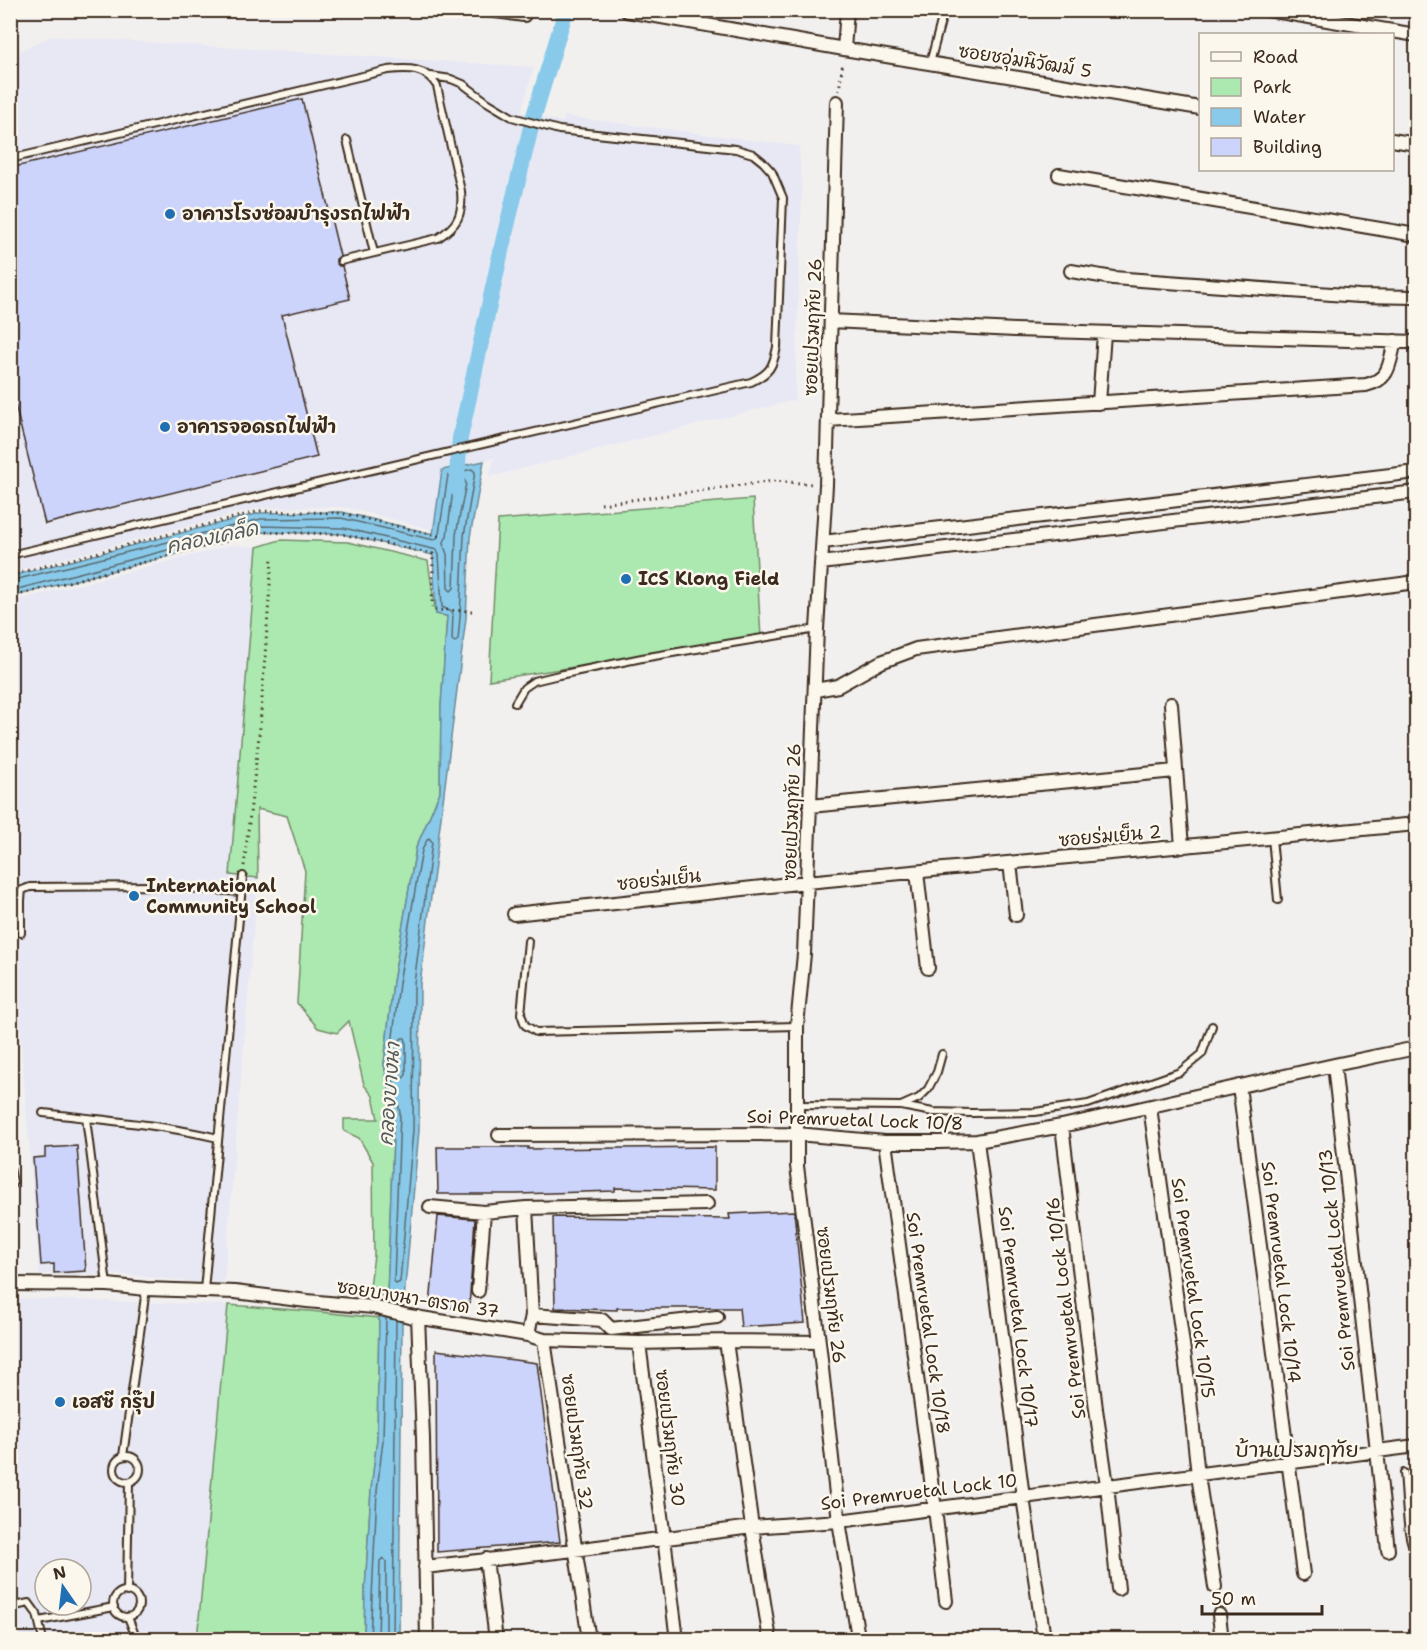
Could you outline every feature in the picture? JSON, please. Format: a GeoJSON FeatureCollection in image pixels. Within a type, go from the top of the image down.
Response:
{"type":"FeatureCollection","features":[{"type":"Feature","properties":{"kind":"street"},"geometry":{"type":"LineString","coordinates":[[488,10],[524,15]]}},
{"type":"Feature","properties":{"kind":"street","name":"ซอยชอุ่มนิวัฒม์ 5"},"geometry":{"type":"LineString","coordinates":[[627,10],[844,50],[1199,108]]}},
{"type":"Feature","properties":{"kind":"street"},"geometry":{"type":"LineString","coordinates":[[844,50],[847,10]]}},
{"type":"Feature","properties":{"kind":"street"},"geometry":{"type":"LineString","coordinates":[[1268,10],[1416,35]]}},
{"type":"Feature","properties":{"kind":"street","name":"ซอยเปรมฤทัย 26"},"geometry":{"type":"LineString","coordinates":[[837,102],[826,485],[817,629],[804,954],[797,1026],[797,1166],[839,1521],[856,1631]]}},
{"type":"Feature","properties":{"kind":"street"},"geometry":{"type":"LineString","coordinates":[[1394,140],[1416,144]]}},
{"type":"Feature","properties":{"kind":"street"},"geometry":{"type":"LineString","coordinates":[[1059,176],[1416,235]]}},
{"type":"Feature","properties":{"kind":"street"},"geometry":{"type":"LineString","coordinates":[[1071,271],[1136,280],[1359,296],[1416,297]]}},
{"type":"Feature","properties":{"kind":"street"},"geometry":{"type":"LineString","coordinates":[[831,321],[1015,330],[1416,342]]}},
{"type":"Feature","properties":{"kind":"street"},"geometry":{"type":"LineString","coordinates":[[1099,403],[1104,333]]}},
{"type":"Feature","properties":{"kind":"street"},"geometry":{"type":"LineString","coordinates":[[828,420],[1366,385],[1376,383],[1386,375],[1395,341]]}},
{"type":"Feature","properties":{"kind":"street"},"geometry":{"type":"LineString","coordinates":[[823,542],[1416,472]]}},
{"type":"Feature","properties":{"kind":"street"},"geometry":{"type":"LineString","coordinates":[[821,563],[1416,492]]}},
{"type":"Feature","properties":{"kind":"street"},"geometry":{"type":"LineString","coordinates":[[1243,493],[1244,513]]}},
{"type":"Feature","properties":{"kind":"street"},"geometry":{"type":"LineString","coordinates":[[1064,514],[1067,534]]}},
{"type":"Feature","properties":{"kind":"street"},"geometry":{"type":"LineString","coordinates":[[960,526],[962,546]]}},
{"type":"Feature","properties":{"kind":"street"},"geometry":{"type":"LineString","coordinates":[[815,690],[838,686],[881,662],[916,649],[1416,582]]}},
{"type":"Feature","properties":{"kind":"street"},"geometry":{"type":"LineString","coordinates":[[1171,704],[1182,847]]}},
{"type":"Feature","properties":{"kind":"street"},"geometry":{"type":"LineString","coordinates":[[810,806],[1176,771]]}},
{"type":"Feature","properties":{"kind":"street","name":"ซอยร่มเย็น 2"},"geometry":{"type":"LineString","coordinates":[[807,882],[1416,824]]}},
{"type":"Feature","properties":{"kind":"street"},"geometry":{"type":"LineString","coordinates":[[1010,863],[1016,915]]}},
{"type":"Feature","properties":{"kind":"street"},"geometry":{"type":"LineString","coordinates":[[917,872],[928,968]]}},
{"type":"Feature","properties":{"kind":"street","name":"ซอยร่มเย็น"},"geometry":{"type":"LineString","coordinates":[[514,914],[807,882]]}},
{"type":"Feature","properties":{"kind":"street","name":"Soi Premruetal Lock 10/8"},"geometry":{"type":"LineString","coordinates":[[499,1135],[797,1134],[885,1142],[977,1141],[1062,1126],[1416,1048]]}},
{"type":"Feature","properties":{"kind":"street","name":"Soi Premruetal Lock 10/13"},"geometry":{"type":"LineString","coordinates":[[1334,1065],[1388,1550]]}},
{"type":"Feature","properties":{"kind":"street","name":"Soi Premruetal Lock 10/14"},"geometry":{"type":"LineString","coordinates":[[1239,1086],[1303,1574]]}},
{"type":"Feature","properties":{"kind":"street","name":"Soi Premruetal Lock 10/15"},"geometry":{"type":"LineString","coordinates":[[1150,1107],[1198,1475],[1215,1587]]}},
{"type":"Feature","properties":{"kind":"street","name":"Soi Premruetal Lock 10/16"},"geometry":{"type":"LineString","coordinates":[[1062,1126],[1118,1589]]}},
{"type":"Feature","properties":{"kind":"street","name":"Soi Premruetal Lock 10/17"},"geometry":{"type":"LineString","coordinates":[[977,1141],[1023,1497],[1043,1632]]}},
{"type":"Feature","properties":{"kind":"street","name":"Soi Premruetal Lock 10/18"},"geometry":{"type":"LineString","coordinates":[[885,1142],[946,1601]]}},
{"type":"Feature","properties":{"kind":"street"},"geometry":{"type":"LineString","coordinates":[[430,1207],[484,1212],[526,1208],[707,1204]]}},
{"type":"Feature","properties":{"kind":"street"},"geometry":{"type":"LineString","coordinates":[[526,1208],[532,1315],[528,1335]]}},
{"type":"Feature","properties":{"kind":"street"},"geometry":{"type":"LineString","coordinates":[[478,1291],[484,1212]]}},
{"type":"Feature","properties":{"kind":"street","name":"ซอยบางนา-ตราด 37"},"geometry":{"type":"LineString","coordinates":[[10,1284],[108,1285],[146,1289],[204,1290],[373,1307],[528,1335],[543,1340],[639,1343],[819,1342]]}},
{"type":"Feature","properties":{"kind":"street"},"geometry":{"type":"LineString","coordinates":[[532,1315],[602,1320],[610,1329],[717,1317]]}},
{"type":"Feature","properties":{"kind":"street"},"geometry":{"type":"LineString","coordinates":[[414,1316],[423,1438],[427,1640]]}},
{"type":"Feature","properties":{"kind":"street","name":"ซอยเปรมฤทัย 32"},"geometry":{"type":"LineString","coordinates":[[543,1340],[589,1640]]}},
{"type":"Feature","properties":{"kind":"street"},"geometry":{"type":"LineString","coordinates":[[726,1341],[770,1640]]}},
{"type":"Feature","properties":{"kind":"street","name":"ซอยเปรมฤทัย 30"},"geometry":{"type":"LineString","coordinates":[[639,1343],[677,1640]]}},
{"type":"Feature","properties":{"kind":"street","name":"Soi Premruetal Lock 10"},"geometry":{"type":"LineString","coordinates":[[425,1567],[752,1527],[839,1521],[1416,1446]]}},
{"type":"Feature","properties":{"kind":"street"},"geometry":{"type":"LineString","coordinates":[[486,1559],[496,1640]]}},
{"type":"Feature","properties":{"kind":"street"},"geometry":{"type":"LineString","coordinates":[[1219,1615],[1222,1640]]}},
{"type":"Feature","properties":{"kind":"lane"},"geometry":{"type":"LineString","coordinates":[[930,63],[944,10]]}},
{"type":"Feature","properties":{"kind":"lane"},"geometry":{"type":"LineString","coordinates":[[10,159],[388,70],[404,69],[451,78],[512,117],[559,130],[736,149],[753,154],[772,172],[783,198],[777,347],[771,369],[751,382],[10,555]]}},
{"type":"Feature","properties":{"kind":"lane"},"geometry":{"type":"LineString","coordinates":[[341,261],[438,238],[448,231],[458,219],[462,207],[461,191],[437,86],[431,76]]}},
{"type":"Feature","properties":{"kind":"lane"},"geometry":{"type":"LineString","coordinates":[[346,140],[374,253]]}},
{"type":"Feature","properties":{"kind":"lane"},"geometry":{"type":"LineString","coordinates":[[515,703],[524,688],[534,681],[642,658],[817,629]]}},
{"type":"Feature","properties":{"kind":"lane"},"geometry":{"type":"LineString","coordinates":[[1272,838],[1278,900]]}},
{"type":"Feature","properties":{"kind":"lane"},"geometry":{"type":"LineString","coordinates":[[204,1290],[243,876]]}},
{"type":"Feature","properties":{"kind":"lane"},"geometry":{"type":"LineString","coordinates":[[21,933],[22,890],[30,887],[158,886],[241,892]]}},
{"type":"Feature","properties":{"kind":"lane"},"geometry":{"type":"LineString","coordinates":[[528,941],[521,1014],[525,1025],[536,1032],[797,1026]]}},
{"type":"Feature","properties":{"kind":"lane"},"geometry":{"type":"LineString","coordinates":[[798,1105],[901,1106],[933,1112],[972,1113],[1035,1112],[1088,1104],[1180,1071],[1202,1054],[1212,1026]]}},
{"type":"Feature","properties":{"kind":"lane"},"geometry":{"type":"LineString","coordinates":[[901,1106],[919,1098],[928,1089],[937,1072],[942,1054]]}},
{"type":"Feature","properties":{"kind":"lane"},"geometry":{"type":"LineString","coordinates":[[43,1113],[141,1123],[218,1138]]}},
{"type":"Feature","properties":{"kind":"lane"},"geometry":{"type":"LineString","coordinates":[[86,1118],[108,1285]]}},
{"type":"Feature","properties":{"kind":"lane"},"geometry":{"type":"LineString","coordinates":[[10,1168],[13,1182],[10,1188]]}},
{"type":"Feature","properties":{"kind":"lane"},"geometry":{"type":"LineString","coordinates":[[123,1456],[146,1289]]}},
{"type":"Feature","properties":{"kind":"lane"},"geometry":{"type":"LineString","coordinates":[[123,1456],[132,1457],[140,1466],[136,1478],[129,1482],[117,1478],[114,1470],[116,1461],[123,1456]]}},
{"type":"Feature","properties":{"kind":"lane"},"geometry":{"type":"LineString","coordinates":[[1404,1473],[1412,1546],[1416,1552]]}},
{"type":"Feature","properties":{"kind":"lane"},"geometry":{"type":"LineString","coordinates":[[127,1592],[129,1482]]}},
{"type":"Feature","properties":{"kind":"lane"},"geometry":{"type":"LineString","coordinates":[[1408,1515],[1416,1514]]}},
{"type":"Feature","properties":{"kind":"lane"},"geometry":{"type":"LineString","coordinates":[[131,1592],[137,1597],[139,1606],[136,1613],[128,1617],[120,1616],[114,1607],[118,1594],[131,1592]]}},
{"type":"Feature","properties":{"kind":"lane"},"geometry":{"type":"LineString","coordinates":[[10,1607],[29,1603],[37,1614],[43,1640]]}},
{"type":"Feature","properties":{"kind":"lane"},"geometry":{"type":"LineString","coordinates":[[39,1621],[114,1607]]}},
{"type":"Feature","properties":{"kind":"lane"},"geometry":{"type":"LineString","coordinates":[[128,1617],[137,1640]]}},
{"type":"Feature","properties":{"kind":"path"},"geometry":{"type":"LineString","coordinates":[[837,102],[844,50]]}},
{"type":"Feature","properties":{"kind":"path"},"geometry":{"type":"LineString","coordinates":[[602,504],[774,481],[826,485]]}},
{"type":"Feature","properties":{"kind":"path"},"geometry":{"type":"LineString","coordinates":[[10,575],[260,511],[341,513],[439,536]]}},
{"type":"Feature","properties":{"kind":"path"},"geometry":{"type":"LineString","coordinates":[[10,597],[261,532],[342,534],[433,554],[432,610],[475,611]]}},
{"type":"Feature","properties":{"kind":"path"},"geometry":{"type":"LineString","coordinates":[[243,876],[260,727],[272,558]]}},
{"type":"Feature","properties":{"kind":"shaded area"},"geometry":{"type":"Polygon","coordinates":[[[51,36],[534,67],[521,112],[563,122],[564,116],[799,146],[802,193],[795,400],[489,477],[494,458],[443,470],[434,530],[344,507],[259,508],[11,572],[11,55],[51,36]]]}},
{"type":"Feature","properties":{"kind":"shaded area","name":"International Community School"},"geometry":{"type":"Polygon","coordinates":[[[232,545],[257,547],[230,874],[258,878],[224,1283],[129,1275],[39,1274],[11,914],[10,602],[232,545]]]}},
{"type":"Feature","properties":{"kind":"shaded area"},"geometry":{"type":"Polygon","coordinates":[[[10,1298],[228,1305],[197,1639],[11,1639],[10,1298]]]}},
{"type":"Feature","properties":{"kind":"green space","name":"ICS Klong Field"},"geometry":{"type":"Polygon","coordinates":[[[753,499],[761,638],[489,680],[498,520],[753,499]]]}},
{"type":"Feature","properties":{"kind":"green space"},"geometry":{"type":"Polygon","coordinates":[[[280,540],[348,542],[428,561],[436,614],[447,616],[441,706],[440,792],[416,848],[393,982],[384,1064],[394,1113],[387,1296],[369,1295],[374,1255],[373,1162],[359,1138],[344,1131],[344,1119],[378,1119],[373,1096],[364,1085],[349,1021],[337,1033],[318,1028],[297,1003],[305,871],[287,816],[257,809],[258,878],[230,875],[257,547],[280,540]]]}},
{"type":"Feature","properties":{"kind":"green space"},"geometry":{"type":"Polygon","coordinates":[[[228,1305],[379,1318],[377,1439],[371,1490],[364,1639],[197,1640],[228,1305]]]}},
{"type":"Feature","properties":{"kind":"water","name":"คลองเคล็ด"},"geometry":{"type":"Polygon","coordinates":[[[484,461],[470,537],[466,618],[420,984],[419,1130],[402,1322],[399,1639],[364,1639],[371,1490],[377,1439],[379,1318],[387,1296],[394,1113],[384,1065],[393,982],[416,848],[440,792],[441,706],[447,616],[436,614],[433,555],[342,534],[261,532],[11,597],[11,576],[260,513],[342,512],[433,534],[442,470],[484,461]]]}},
{"type":"Feature","properties":{"kind":"building","name":"อาคารโรงซ่อมบำรุงรถไฟฟ้า"},"geometry":{"type":"Polygon","coordinates":[[[302,99],[340,256],[336,259],[336,263],[342,266],[350,299],[282,315],[317,457],[45,524],[10,385],[10,168],[302,99]]]}},
{"type":"Feature","properties":{"kind":"building"},"geometry":{"type":"Polygon","coordinates":[[[77,1146],[86,1271],[54,1273],[54,1264],[41,1265],[33,1158],[45,1157],[45,1148],[77,1146]]]}},
{"type":"Feature","properties":{"kind":"building"},"geometry":{"type":"Polygon","coordinates":[[[437,1147],[528,1147],[528,1149],[715,1147],[715,1190],[615,1188],[615,1191],[438,1194],[437,1147]]]}},
{"type":"Feature","properties":{"kind":"building"},"geometry":{"type":"Polygon","coordinates":[[[794,1211],[805,1323],[741,1327],[739,1308],[617,1308],[617,1310],[555,1308],[553,1217],[730,1219],[729,1214],[794,1211]]]}},
{"type":"Feature","properties":{"kind":"building"},"geometry":{"type":"Polygon","coordinates":[[[438,1216],[475,1219],[469,1309],[430,1306],[438,1216]]]}},
{"type":"Feature","properties":{"kind":"building"},"geometry":{"type":"Polygon","coordinates":[[[436,1350],[537,1363],[560,1542],[437,1552],[436,1350]]]}},
{"type":"Feature","properties":{"kind":"waterway"},"geometry":{"type":"LineString","coordinates":[[456,488],[460,438],[503,242],[533,119],[566,10]]}},
{"type":"Feature","properties":{"kind":"place","name":"อาคารโรงซ่อมบำรุงรถไฟฟ้า"},"geometry":{"type":"Point","coordinates":[170,214]}},
{"type":"Feature","properties":{"kind":"place","name":"อาคารจอดรถไฟฟ้า"},"geometry":{"type":"Point","coordinates":[165,427]}},
{"type":"Feature","properties":{"kind":"place","name":"ICS Klong Field"},"geometry":{"type":"Point","coordinates":[626,579]}},
{"type":"Feature","properties":{"kind":"place","name":"International Community School"},"geometry":{"type":"Point","coordinates":[134,896]}},
{"type":"Feature","properties":{"kind":"place","name":"เอสซี กรุ๊ป"},"geometry":{"type":"Point","coordinates":[60,1402]}},
{"type":"Feature","properties":{"kind":"district","name":"บ้านเปรมฤทัย"},"geometry":{"type":"Point","coordinates":[1297,1450]}},
{"type":"Feature","properties":{"kind":"water label","name":"คลองบางนา"},"geometry":{"type":"Point","coordinates":[389,1094]}}]}
